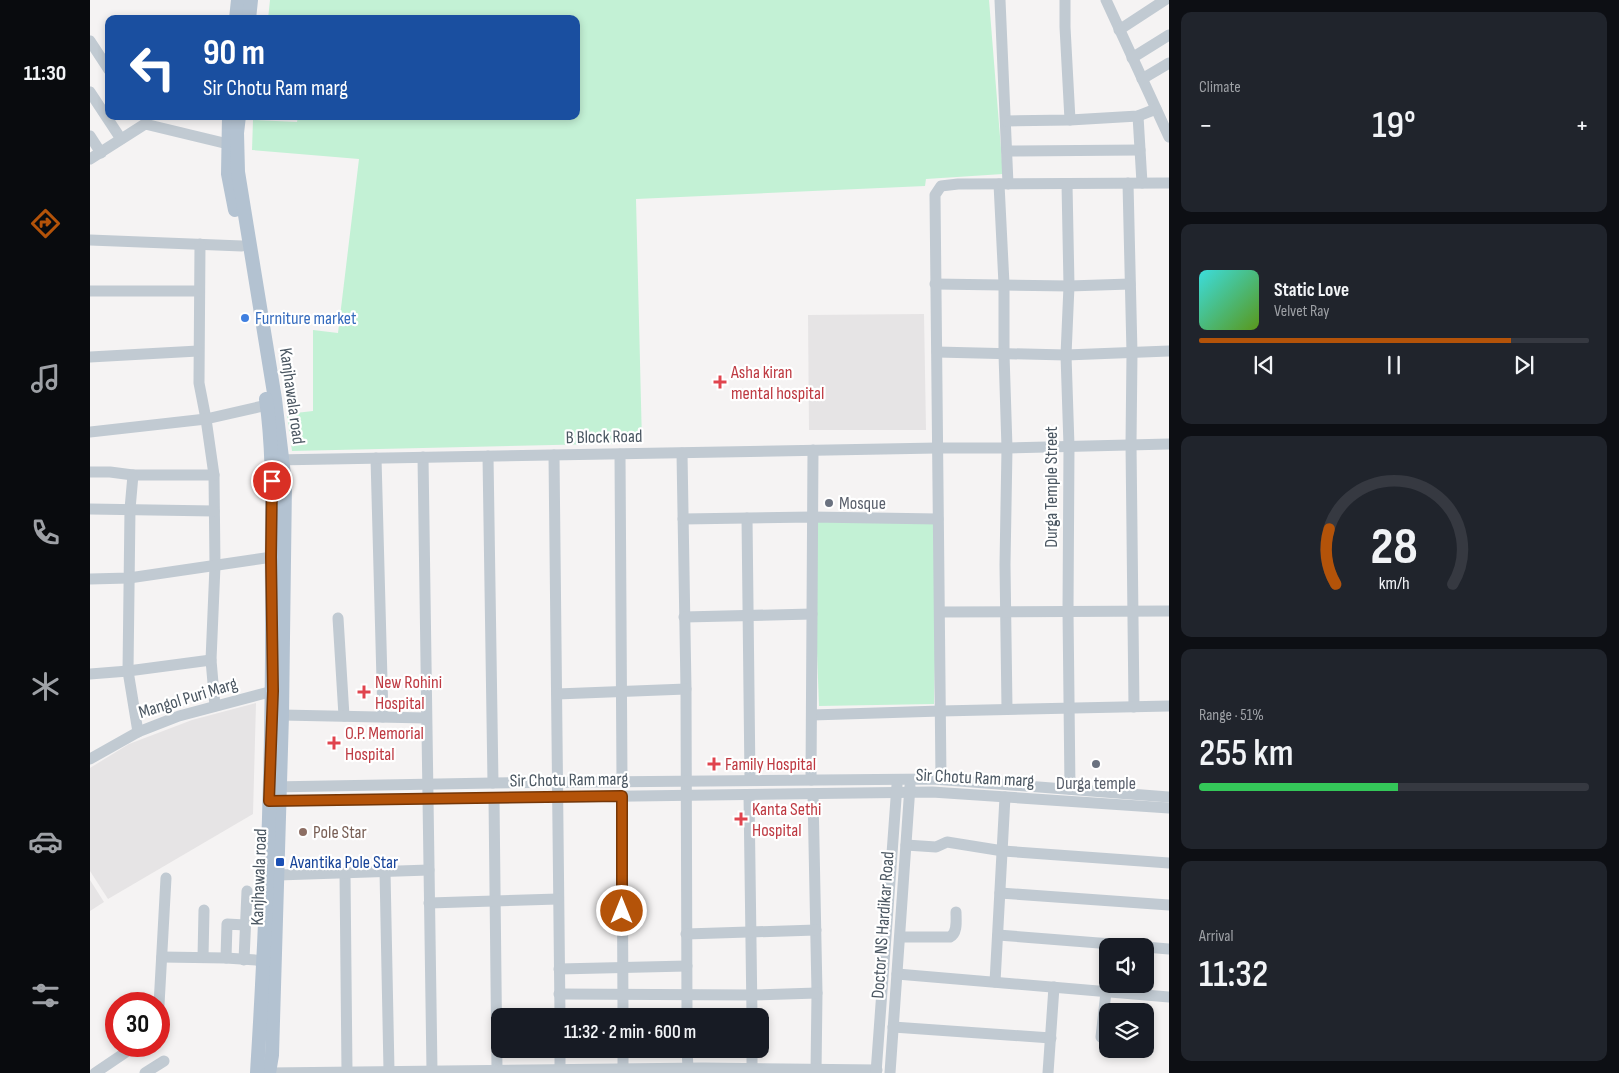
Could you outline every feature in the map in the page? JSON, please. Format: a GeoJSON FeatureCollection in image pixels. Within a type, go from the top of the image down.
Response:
{"type":"FeatureCollection","features":[{"type":"Feature","properties":{"kind":"main road"},"geometry":{"type":"LineString","coordinates":[[236,15],[238,0]]}},
{"type":"Feature","properties":{"kind":"main road"},"geometry":{"type":"LineString","coordinates":[[249,15],[251,0]]}},
{"type":"Feature","properties":{"kind":"main road","name":"Kanjhawala road"},"geometry":{"type":"LineString","coordinates":[[228,120],[228,174],[242,246],[277,460],[285,482],[278,556],[273,691],[278,875],[257,1073]]}},
{"type":"Feature","properties":{"kind":"main road","name":"Kanjhawala road"},"geometry":{"type":"LineString","coordinates":[[239,120],[238,172],[275,399],[277,460]]}},
{"type":"Feature","properties":{"kind":"main road","name":"Kanjhawala road"},"geometry":{"type":"LineString","coordinates":[[269,1073],[272,1055],[269,961],[275,794],[282,715],[278,556]]}},
{"type":"Feature","properties":{"kind":"street"},"geometry":{"type":"LineString","coordinates":[[1000,0],[1007,151],[1003,184],[1004,354],[1007,448],[1005,612],[1007,709]]}},
{"type":"Feature","properties":{"kind":"street"},"geometry":{"type":"LineString","coordinates":[[1065,0],[1070,120]]}},
{"type":"Feature","properties":{"kind":"street"},"geometry":{"type":"LineString","coordinates":[[1107,0],[1169,137]]}},
{"type":"Feature","properties":{"kind":"street"},"geometry":{"type":"LineString","coordinates":[[1119,30],[1165,0]]}},
{"type":"Feature","properties":{"kind":"street"},"geometry":{"type":"LineString","coordinates":[[1132,58],[1169,35]]}},
{"type":"Feature","properties":{"kind":"street"},"geometry":{"type":"LineString","coordinates":[[90,41],[105,64]]}},
{"type":"Feature","properties":{"kind":"street"},"geometry":{"type":"LineString","coordinates":[[1142,79],[1169,62]]}},
{"type":"Feature","properties":{"kind":"street"},"geometry":{"type":"LineString","coordinates":[[90,92],[105,115]]}},
{"type":"Feature","properties":{"kind":"street"},"geometry":{"type":"LineString","coordinates":[[1006,121],[1138,116],[1156,109]]}},
{"type":"Feature","properties":{"kind":"street"},"geometry":{"type":"LineString","coordinates":[[1138,116],[1142,183]]}},
{"type":"Feature","properties":{"kind":"street"},"geometry":{"type":"LineString","coordinates":[[108,120],[121,139]]}},
{"type":"Feature","properties":{"kind":"street"},"geometry":{"type":"LineString","coordinates":[[90,159],[121,139],[142,120],[228,144]]}},
{"type":"Feature","properties":{"kind":"street"},"geometry":{"type":"LineString","coordinates":[[90,136],[100,153]]}},
{"type":"Feature","properties":{"kind":"street"},"geometry":{"type":"LineString","coordinates":[[1007,151],[1140,150]]}},
{"type":"Feature","properties":{"kind":"street"},"geometry":{"type":"LineString","coordinates":[[1128,183],[1132,353],[1131,444],[1134,707]]}},
{"type":"Feature","properties":{"kind":"street"},"geometry":{"type":"LineString","coordinates":[[942,779],[935,195],[941,186],[958,184],[1169,183]]}},
{"type":"Feature","properties":{"kind":"street","name":"Durga Temple Street"},"geometry":{"type":"LineString","coordinates":[[1067,184],[1069,286],[1066,355],[1069,446],[1070,789]]}},
{"type":"Feature","properties":{"kind":"street"},"geometry":{"type":"LineString","coordinates":[[90,240],[242,246]]}},
{"type":"Feature","properties":{"kind":"street"},"geometry":{"type":"LineString","coordinates":[[200,244],[199,383],[214,475],[215,566],[211,660],[215,706]]}},
{"type":"Feature","properties":{"kind":"street"},"geometry":{"type":"LineString","coordinates":[[935,284],[1069,286],[1130,284]]}},
{"type":"Feature","properties":{"kind":"street"},"geometry":{"type":"LineString","coordinates":[[90,291],[199,291]]}},
{"type":"Feature","properties":{"kind":"street"},"geometry":{"type":"LineString","coordinates":[[90,357],[198,352]]}},
{"type":"Feature","properties":{"kind":"street"},"geometry":{"type":"LineString","coordinates":[[937,352],[1066,355],[1169,352]]}},
{"type":"Feature","properties":{"kind":"street"},"geometry":{"type":"LineString","coordinates":[[90,432],[206,419],[267,405]]}},
{"type":"Feature","properties":{"kind":"street","name":"B Block Road"},"geometry":{"type":"LineString","coordinates":[[277,460],[1169,444]]}},
{"type":"Feature","properties":{"kind":"street"},"geometry":{"type":"LineString","coordinates":[[811,780],[812,450]]}},
{"type":"Feature","properties":{"kind":"street"},"geometry":{"type":"LineString","coordinates":[[682,453],[686,689],[687,1008]]}},
{"type":"Feature","properties":{"kind":"street"},"geometry":{"type":"LineString","coordinates":[[620,454],[622,781]]}},
{"type":"Feature","properties":{"kind":"street"},"geometry":{"type":"LineString","coordinates":[[554,455],[560,1008]]}},
{"type":"Feature","properties":{"kind":"street"},"geometry":{"type":"LineString","coordinates":[[488,456],[492,783]]}},
{"type":"Feature","properties":{"kind":"street"},"geometry":{"type":"LineString","coordinates":[[423,457],[428,686],[426,718],[432,1071]]}},
{"type":"Feature","properties":{"kind":"street"},"geometry":{"type":"LineString","coordinates":[[376,458],[383,717]]}},
{"type":"Feature","properties":{"kind":"street"},"geometry":{"type":"LineString","coordinates":[[90,472],[133,475],[214,475]]}},
{"type":"Feature","properties":{"kind":"street"},"geometry":{"type":"LineString","coordinates":[[133,475],[130,509],[128,671],[138,732]]}},
{"type":"Feature","properties":{"kind":"street"},"geometry":{"type":"LineString","coordinates":[[90,509],[214,511]]}},
{"type":"Feature","properties":{"kind":"street"},"geometry":{"type":"LineString","coordinates":[[683,518],[812,517],[938,519]]}},
{"type":"Feature","properties":{"kind":"street"},"geometry":{"type":"LineString","coordinates":[[747,518],[750,780]]}},
{"type":"Feature","properties":{"kind":"street"},"geometry":{"type":"LineString","coordinates":[[90,579],[129,578],[278,556]]}},
{"type":"Feature","properties":{"kind":"street"},"geometry":{"type":"LineString","coordinates":[[940,612],[1169,611]]}},
{"type":"Feature","properties":{"kind":"street"},"geometry":{"type":"LineString","coordinates":[[684,617],[812,614]]}},
{"type":"Feature","properties":{"kind":"street"},"geometry":{"type":"LineString","coordinates":[[338,618],[344,716]]}},
{"type":"Feature","properties":{"kind":"street"},"geometry":{"type":"LineString","coordinates":[[90,674],[211,660]]}},
{"type":"Feature","properties":{"kind":"street"},"geometry":{"type":"LineString","coordinates":[[557,694],[686,689]]}},
{"type":"Feature","properties":{"kind":"street","name":"Mangol Puri Marg"},"geometry":{"type":"LineString","coordinates":[[90,760],[138,732],[179,716],[273,691]]}},
{"type":"Feature","properties":{"kind":"street"},"geometry":{"type":"LineString","coordinates":[[812,715],[1169,706]]}},
{"type":"Feature","properties":{"kind":"street"},"geometry":{"type":"LineString","coordinates":[[282,715],[426,718]]}},
{"type":"Feature","properties":{"kind":"street","name":"Doctor NS Hardikar Road"},"geometry":{"type":"LineString","coordinates":[[876,1071],[898,779]]}},
{"type":"Feature","properties":{"kind":"street","name":"Doctor NS Hardikar Road"},"geometry":{"type":"LineString","coordinates":[[890,1073],[911,779]]}},
{"type":"Feature","properties":{"kind":"street","name":"Sir Chotu Ram marg"},"geometry":{"type":"LineString","coordinates":[[275,794],[427,784],[942,779],[1169,797]]}},
{"type":"Feature","properties":{"kind":"street","name":"Sir Chotu Ram marg"},"geometry":{"type":"LineString","coordinates":[[275,794],[427,799],[932,792],[1169,808]]}},
{"type":"Feature","properties":{"kind":"street"},"geometry":{"type":"LineString","coordinates":[[814,794],[817,994],[816,1071]]}},
{"type":"Feature","properties":{"kind":"street"},"geometry":{"type":"LineString","coordinates":[[749,795],[752,1008]]}},
{"type":"Feature","properties":{"kind":"street"},"geometry":{"type":"LineString","coordinates":[[622,796],[623,1008]]}},
{"type":"Feature","properties":{"kind":"street"},"geometry":{"type":"LineString","coordinates":[[995,982],[1006,797]]}},
{"type":"Feature","properties":{"kind":"street"},"geometry":{"type":"LineString","coordinates":[[494,798],[497,1070]]}},
{"type":"Feature","properties":{"kind":"street"},"geometry":{"type":"LineString","coordinates":[[906,844],[936,847],[947,842],[1003,850],[1169,863]]}},
{"type":"Feature","properties":{"kind":"street"},"geometry":{"type":"LineString","coordinates":[[278,875],[428,870]]}},
{"type":"Feature","properties":{"kind":"street"},"geometry":{"type":"LineString","coordinates":[[386,871],[389,1072]]}},
{"type":"Feature","properties":{"kind":"street"},"geometry":{"type":"LineString","coordinates":[[345,873],[347,1072]]}},
{"type":"Feature","properties":{"kind":"street"},"geometry":{"type":"LineString","coordinates":[[160,992],[166,878]]}},
{"type":"Feature","properties":{"kind":"street"},"geometry":{"type":"LineString","coordinates":[[244,960],[247,891]]}},
{"type":"Feature","properties":{"kind":"street"},"geometry":{"type":"LineString","coordinates":[[1000,893],[1169,905]]}},
{"type":"Feature","properties":{"kind":"street"},"geometry":{"type":"LineString","coordinates":[[429,903],[558,899]]}},
{"type":"Feature","properties":{"kind":"street"},"geometry":{"type":"LineString","coordinates":[[203,957],[204,910]]}},
{"type":"Feature","properties":{"kind":"street"},"geometry":{"type":"LineString","coordinates":[[900,937],[950,937],[955,932],[956,912]]}},
{"type":"Feature","properties":{"kind":"street"},"geometry":{"type":"LineString","coordinates":[[226,958],[228,924],[245,925]]}},
{"type":"Feature","properties":{"kind":"street"},"geometry":{"type":"LineString","coordinates":[[686,934],[816,930]]}},
{"type":"Feature","properties":{"kind":"street"},"geometry":{"type":"LineString","coordinates":[[998,935],[1099,943]]}},
{"type":"Feature","properties":{"kind":"street"},"geometry":{"type":"LineString","coordinates":[[1154,948],[1169,949]]}},
{"type":"Feature","properties":{"kind":"street"},"geometry":{"type":"LineString","coordinates":[[162,956],[269,961]]}},
{"type":"Feature","properties":{"kind":"street"},"geometry":{"type":"LineString","coordinates":[[559,969],[687,966]]}},
{"type":"Feature","properties":{"kind":"street"},"geometry":{"type":"LineString","coordinates":[[897,974],[1099,991]]}},
{"type":"Feature","properties":{"kind":"street"},"geometry":{"type":"LineString","coordinates":[[1048,1073],[1054,987]]}},
{"type":"Feature","properties":{"kind":"street"},"geometry":{"type":"LineString","coordinates":[[1119,993],[1169,997]]}},
{"type":"Feature","properties":{"kind":"street"},"geometry":{"type":"LineString","coordinates":[[559,994],[817,994]]}},
{"type":"Feature","properties":{"kind":"street"},"geometry":{"type":"LineString","coordinates":[[894,1027],[1050,1038]]}},
{"type":"Feature","properties":{"kind":"street"},"geometry":{"type":"LineString","coordinates":[[95,1073],[119,1057]]}},
{"type":"Feature","properties":{"kind":"street"},"geometry":{"type":"LineString","coordinates":[[560,1058],[560,1070]]}},
{"type":"Feature","properties":{"kind":"street"},"geometry":{"type":"LineString","coordinates":[[623,1058],[623,1069]]}},
{"type":"Feature","properties":{"kind":"street"},"geometry":{"type":"LineString","coordinates":[[688,1058],[688,1068]]}},
{"type":"Feature","properties":{"kind":"street"},"geometry":{"type":"LineString","coordinates":[[752,1058],[752,1069]]}},
{"type":"Feature","properties":{"kind":"street"},"geometry":{"type":"LineString","coordinates":[[146,1073],[164,1061]]}},
{"type":"Feature","properties":{"kind":"street"},"geometry":{"type":"LineString","coordinates":[[269,1073],[688,1068],[702,1071],[752,1069],[876,1071]]}},
{"type":"Feature","properties":{"kind":"shaded area"},"geometry":{"type":"Polygon","coordinates":[[[924,314],[926,430],[809,430],[808,315],[924,314]]]}},
{"type":"Feature","properties":{"kind":"shaded area"},"geometry":{"type":"Polygon","coordinates":[[[256,703],[253,814],[108,899],[90,871],[90,768],[129,744],[192,720],[256,703]]]}},
{"type":"Feature","properties":{"kind":"shaded area"},"geometry":{"type":"Polygon","coordinates":[[[90,880],[104,902],[90,911],[90,880]]]}},
{"type":"Feature","properties":{"kind":"green space"},"geometry":{"type":"Polygon","coordinates":[[[270,0],[989,0],[1003,174],[926,179],[925,186],[636,199],[642,443],[292,451],[287,414],[313,411],[313,330],[338,333],[359,159],[252,150],[253,120],[297,122],[297,120],[580,120],[580,15],[268,15],[270,0]]]}},
{"type":"Feature","properties":{"kind":"green space"},"geometry":{"type":"Polygon","coordinates":[[[812,517],[938,519],[934,704],[819,706],[812,517]]]}},
{"type":"Feature","properties":{"kind":"place","name":"Furniture market"},"geometry":{"type":"Point","coordinates":[245,318]}},
{"type":"Feature","properties":{"kind":"place","name":"Asha kiran mental hospital"},"geometry":{"type":"Point","coordinates":[720,382]}},
{"type":"Feature","properties":{"kind":"place","name":"Mosque"},"geometry":{"type":"Point","coordinates":[829,503]}},
{"type":"Feature","properties":{"kind":"place","name":"New Rohini Hospital"},"geometry":{"type":"Point","coordinates":[364,692]}},
{"type":"Feature","properties":{"kind":"place","name":"O.P. Memorial Hospital"},"geometry":{"type":"Point","coordinates":[334,743]}},
{"type":"Feature","properties":{"kind":"place","name":"Family Hospital"},"geometry":{"type":"Point","coordinates":[714,764]}},
{"type":"Feature","properties":{"kind":"place","name":"Durga temple"},"geometry":{"type":"Point","coordinates":[1096,764]}},
{"type":"Feature","properties":{"kind":"place","name":"Kanta Sethi Hospital"},"geometry":{"type":"Point","coordinates":[741,819]}},
{"type":"Feature","properties":{"kind":"place","name":"Pole Star"},"geometry":{"type":"Point","coordinates":[303,832]}},
{"type":"Feature","properties":{"kind":"place","name":"Avantika Pole Star"},"geometry":{"type":"Point","coordinates":[280,862]}},
{"type":"Feature","properties":{"kind":"route"},"geometry":{"type":"LineString","coordinates":[[272,481],[273,691],[269,801],[622,796],[622,911]]}}]}
